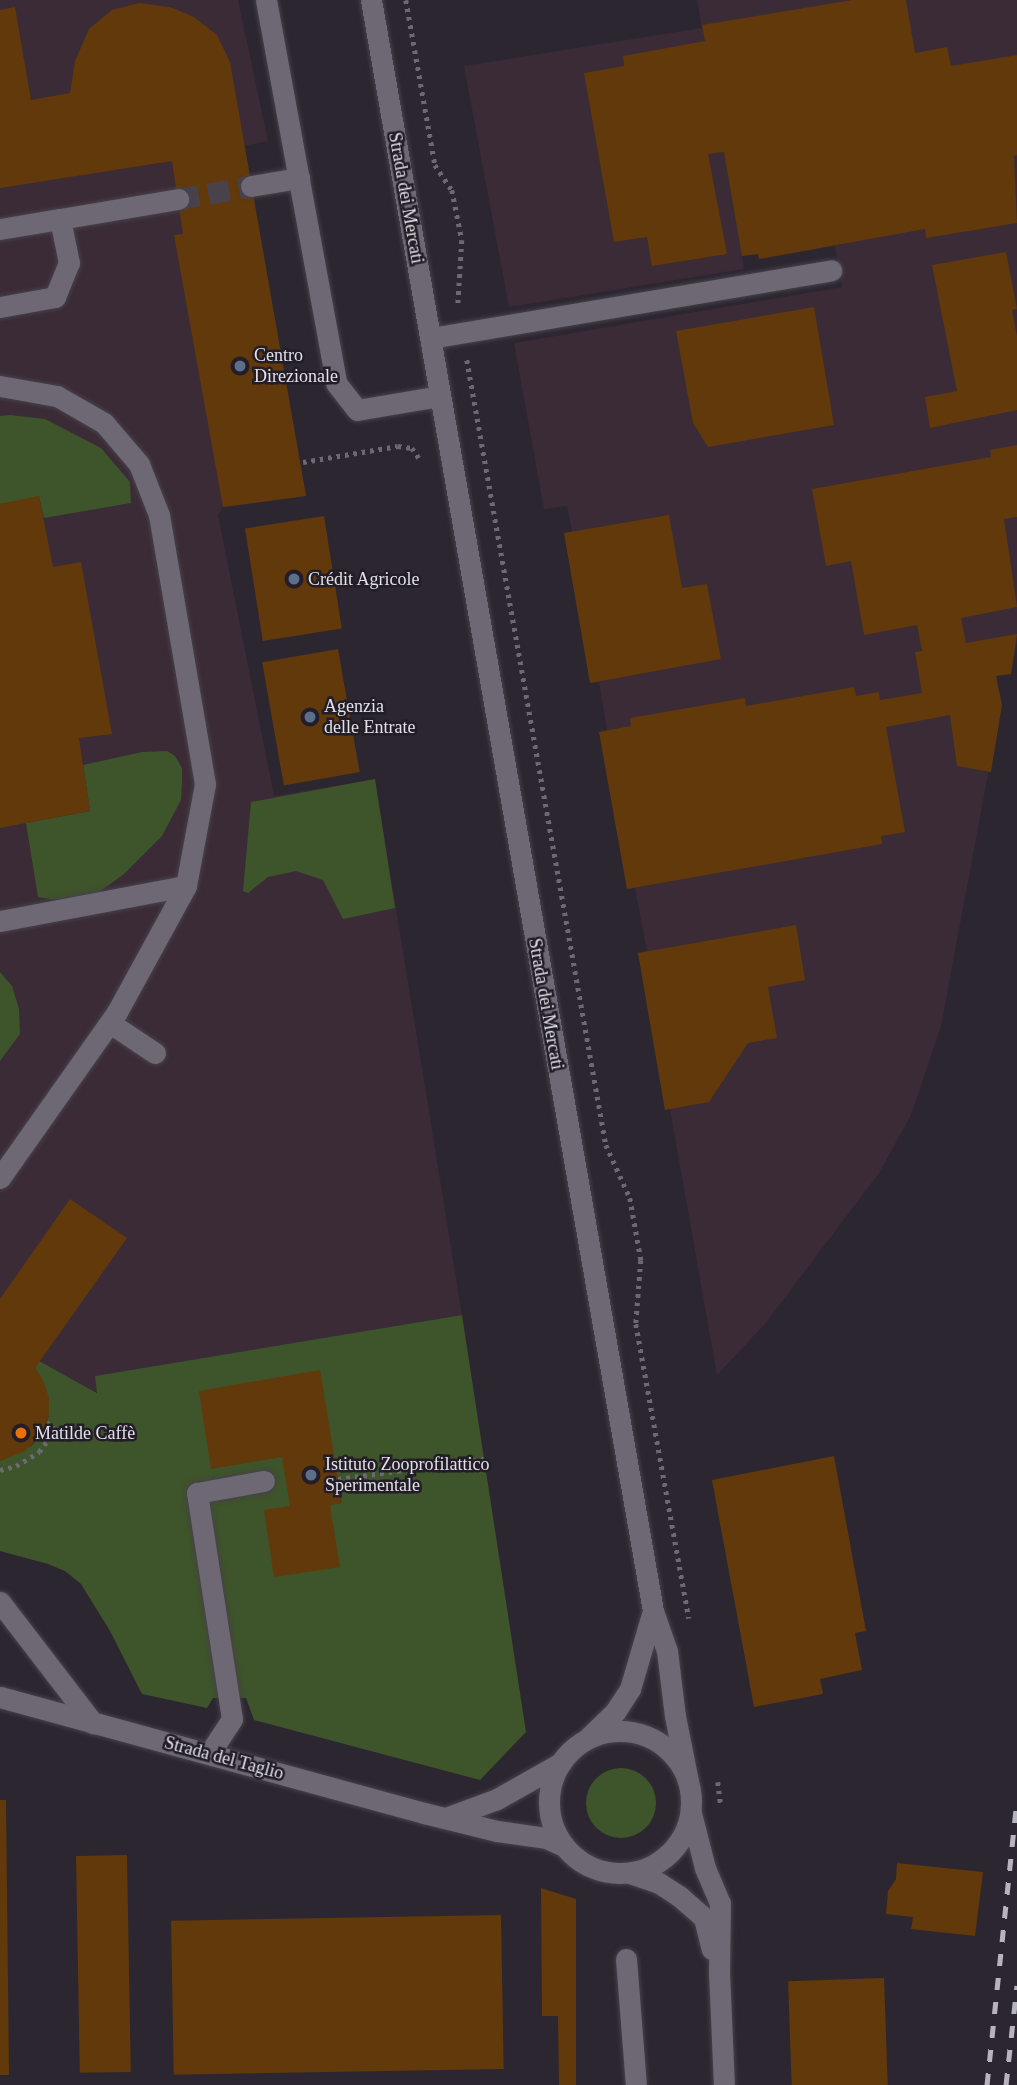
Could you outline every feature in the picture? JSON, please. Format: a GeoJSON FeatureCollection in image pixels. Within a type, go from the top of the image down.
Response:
{"type":"FeatureCollection","features":[{"type":"Feature","properties":{"kind":"street"},"geometry":{"type":"LineString","coordinates":[[265,0],[336,383],[357,410],[440,396]]}},
{"type":"Feature","properties":{"kind":"street","name":"Strada dei Mercati"},"geometry":{"type":"LineString","coordinates":[[371,0],[653,1611],[667,1651],[691,1813],[705,1868],[720,1903],[719,1972],[724,2085]]}},
{"type":"Feature","properties":{"kind":"street"},"geometry":{"type":"LineString","coordinates":[[251,186],[299,178]]}},
{"type":"Feature","properties":{"kind":"street"},"geometry":{"type":"LineString","coordinates":[[0,229],[178,199]]}},
{"type":"Feature","properties":{"kind":"street"},"geometry":{"type":"LineString","coordinates":[[0,307],[55,297],[69,263],[60,219]]}},
{"type":"Feature","properties":{"kind":"street"},"geometry":{"type":"LineString","coordinates":[[430,338],[831,270]]}},
{"type":"Feature","properties":{"kind":"street"},"geometry":{"type":"LineString","coordinates":[[0,386],[57,396],[104,423],[139,464],[159,514],[205,784],[186,886],[110,1023],[0,1178]]}},
{"type":"Feature","properties":{"kind":"street"},"geometry":{"type":"LineString","coordinates":[[0,921],[186,886]]}},
{"type":"Feature","properties":{"kind":"street"},"geometry":{"type":"LineString","coordinates":[[110,1023],[155,1053]]}},
{"type":"Feature","properties":{"kind":"street"},"geometry":{"type":"LineString","coordinates":[[209,1754],[232,1719],[198,1493],[264,1481]]}},
{"type":"Feature","properties":{"kind":"street"},"geometry":{"type":"LineString","coordinates":[[0,1602],[93,1723]]}},
{"type":"Feature","properties":{"kind":"street","name":"Strada dei Mercati"},"geometry":{"type":"LineString","coordinates":[[653,1611],[630,1689],[615,1712],[561,1763],[550,1796],[550,1814],[564,1846],[577,1859],[593,1868],[630,1873],[659,1883],[704,1918],[719,1972]]}},
{"type":"Feature","properties":{"kind":"street","name":"Strada del Taglio"},"geometry":{"type":"LineString","coordinates":[[0,1697],[497,1831],[546,1838],[564,1846]]}},
{"type":"Feature","properties":{"kind":"street","name":"Strada dei Mercati"},"geometry":{"type":"LineString","coordinates":[[584,1741],[613,1732],[646,1736],[672,1754],[688,1781]]}},
{"type":"Feature","properties":{"kind":"street"},"geometry":{"type":"LineString","coordinates":[[447,1817],[497,1799],[561,1763]]}},
{"type":"Feature","properties":{"kind":"street","name":"Strada dei Mercati"},"geometry":{"type":"LineString","coordinates":[[630,1873],[664,1859],[676,1846],[691,1813]]}},
{"type":"Feature","properties":{"kind":"street"},"geometry":{"type":"LineString","coordinates":[[625,1959],[636,2085]]}},
{"type":"Feature","properties":{"kind":"path"},"geometry":{"type":"LineString","coordinates":[[406,0],[434,160],[452,190],[462,240],[458,298],[463,333],[606,1146],[629,1192],[633,1210],[641,1260],[636,1324],[691,1631]]}},
{"type":"Feature","properties":{"kind":"path"},"geometry":{"type":"LineString","coordinates":[[303,462],[403,446],[415,451],[422,464]]}},
{"type":"Feature","properties":{"kind":"path"},"geometry":{"type":"LineString","coordinates":[[547,1006],[580,1001]]}},
{"type":"Feature","properties":{"kind":"path"},"geometry":{"type":"LineString","coordinates":[[0,1470],[16,1466],[39,1452],[55,1430],[47,1423]]}},
{"type":"Feature","properties":{"kind":"path"},"geometry":{"type":"LineString","coordinates":[[338,1479],[484,1459]]}},
{"type":"Feature","properties":{"kind":"path"},"geometry":{"type":"LineString","coordinates":[[718,1779],[722,1817]]}},
{"type":"Feature","properties":{"kind":"shaded area"},"geometry":{"type":"Polygon","coordinates":[[[0,0],[238,0],[268,141],[244,146],[306,496],[223,507],[218,515],[274,796],[375,779],[462,1315],[95,1376],[98,1393],[40,1362],[0,1408],[0,0]]]}},
{"type":"Feature","properties":{"kind":"shaded area"},"geometry":{"type":"Polygon","coordinates":[[[697,0],[1017,0],[1017,641],[1011,674],[996,676],[1001,705],[941,1026],[911,1115],[879,1173],[765,1324],[717,1375],[670,1109],[665,1110],[638,953],[647,951],[635,888],[627,889],[599,732],[607,730],[599,682],[590,683],[564,533],[572,531],[567,506],[544,509],[514,343],[842,287],[835,246],[759,259],[758,254],[742,256],[744,269],[509,307],[464,66],[702,28],[697,0]]]}},
{"type":"Feature","properties":{"kind":"green space"},"geometry":{"type":"Polygon","coordinates":[[[0,416],[45,419],[101,448],[130,482],[131,503],[44,518],[39,497],[0,504],[0,416]]]}},
{"type":"Feature","properties":{"kind":"green space"},"geometry":{"type":"Polygon","coordinates":[[[167,751],[175,756],[182,768],[181,800],[162,836],[124,874],[98,893],[55,900],[38,897],[26,823],[90,811],[83,765],[142,752],[167,751]]]}},
{"type":"Feature","properties":{"kind":"green space"},"geometry":{"type":"Polygon","coordinates":[[[375,779],[395,908],[343,919],[323,880],[296,871],[268,877],[248,893],[243,891],[251,802],[375,779]]]}},
{"type":"Feature","properties":{"kind":"green space"},"geometry":{"type":"Polygon","coordinates":[[[0,972],[12,986],[19,1009],[20,1034],[0,1061],[0,972]]]}},
{"type":"Feature","properties":{"kind":"green space"},"geometry":{"type":"Polygon","coordinates":[[[462,1315],[526,1732],[480,1780],[254,1720],[246,1698],[213,1698],[207,1708],[142,1694],[110,1631],[81,1584],[65,1571],[48,1564],[0,1551],[0,1461],[31,1446],[42,1434],[49,1415],[46,1389],[35,1368],[39,1361],[97,1393],[95,1376],[462,1315]]]}},
{"type":"Feature","properties":{"kind":"green space"},"geometry":{"type":"Polygon","coordinates":[[[621,1768],[646,1778],[656,1803],[646,1828],[621,1838],[596,1828],[586,1803],[596,1778],[621,1768]]]}},
{"type":"Feature","properties":{"kind":"building"},"geometry":{"type":"Polygon","coordinates":[[[852,0],[906,0],[915,53],[947,47],[951,66],[1017,55],[1017,155],[1014,156],[1017,223],[926,238],[925,229],[759,259],[758,254],[742,256],[724,152],[708,154],[727,254],[652,266],[647,237],[614,242],[584,73],[624,66],[623,56],[705,41],[702,25],[852,0]]]}},
{"type":"Feature","properties":{"kind":"building","name":"Centro Direzionale"},"geometry":{"type":"Polygon","coordinates":[[[139,3],[170,7],[194,17],[217,35],[230,62],[306,496],[223,507],[174,235],[183,234],[172,161],[0,188],[0,10],[15,7],[31,100],[70,93],[75,61],[89,29],[112,10],[139,3]]]}},
{"type":"Feature","properties":{"kind":"building"},"geometry":{"type":"Polygon","coordinates":[[[1006,252],[1017,309],[1012,310],[1017,336],[1017,410],[930,428],[925,397],[957,391],[932,265],[1006,252]]]}},
{"type":"Feature","properties":{"kind":"building"},"geometry":{"type":"Polygon","coordinates":[[[814,307],[834,425],[708,447],[693,423],[676,331],[814,307]]]}},
{"type":"Feature","properties":{"kind":"building"},"geometry":{"type":"Polygon","coordinates":[[[1017,445],[1017,517],[1004,519],[1017,607],[961,618],[966,643],[1017,634],[1011,674],[996,676],[1002,705],[991,772],[957,766],[950,715],[886,727],[905,832],[881,836],[882,844],[627,889],[599,732],[631,726],[630,718],[745,698],[746,706],[854,687],[856,696],[879,692],[880,700],[922,693],[915,652],[922,651],[917,625],[864,635],[851,561],[826,566],[812,489],[991,457],[990,450],[1017,445]]]}},
{"type":"Feature","properties":{"kind":"building"},"geometry":{"type":"Polygon","coordinates":[[[39,496],[53,567],[81,562],[112,734],[79,738],[90,811],[0,828],[0,504],[39,496]]]}},
{"type":"Feature","properties":{"kind":"building"},"geometry":{"type":"Polygon","coordinates":[[[669,515],[682,588],[707,584],[721,659],[590,683],[564,533],[669,515]]]}},
{"type":"Feature","properties":{"kind":"building","name":"Crédit Agricole"},"geometry":{"type":"Polygon","coordinates":[[[324,516],[342,629],[263,641],[245,529],[324,516]]]}},
{"type":"Feature","properties":{"kind":"building","name":"Agenzia delle Entrate"},"geometry":{"type":"Polygon","coordinates":[[[338,649],[360,772],[284,785],[262,662],[338,649]]]}},
{"type":"Feature","properties":{"kind":"building"},"geometry":{"type":"Polygon","coordinates":[[[796,925],[805,980],[768,987],[777,1038],[748,1043],[709,1102],[665,1110],[638,953],[796,925]]]}},
{"type":"Feature","properties":{"kind":"building"},"geometry":{"type":"Polygon","coordinates":[[[70,1199],[127,1238],[35,1368],[43,1380],[49,1398],[49,1415],[42,1434],[25,1451],[0,1461],[0,1299],[70,1199]]]}},
{"type":"Feature","properties":{"kind":"building","name":"Istituto Zooprofilattico Sperimentale"},"geometry":{"type":"Polygon","coordinates":[[[320,1370],[342,1503],[330,1505],[340,1567],[274,1577],[264,1510],[290,1506],[282,1457],[211,1469],[199,1391],[320,1370]]]}},
{"type":"Feature","properties":{"kind":"building"},"geometry":{"type":"Polygon","coordinates":[[[834,1456],[866,1631],[855,1633],[862,1670],[820,1679],[823,1694],[754,1707],[712,1480],[834,1456]]]}},
{"type":"Feature","properties":{"kind":"building"},"geometry":{"type":"Polygon","coordinates":[[[0,1800],[6,1800],[9,2075],[0,2075],[0,1800]]]}},
{"type":"Feature","properties":{"kind":"building"},"geometry":{"type":"Polygon","coordinates":[[[127,1855],[131,2072],[80,2073],[76,1856],[127,1855]]]}},
{"type":"Feature","properties":{"kind":"building"},"geometry":{"type":"Polygon","coordinates":[[[897,1863],[983,1872],[975,1936],[911,1929],[913,1917],[886,1914],[888,1891],[896,1879],[897,1863]]]}},
{"type":"Feature","properties":{"kind":"building"},"geometry":{"type":"Polygon","coordinates":[[[541,1888],[576,1899],[576,2085],[559,2085],[558,2016],[542,2016],[541,1888]]]}},
{"type":"Feature","properties":{"kind":"building"},"geometry":{"type":"Polygon","coordinates":[[[501,1915],[504,2069],[174,2075],[171,1921],[501,1915]]]}},
{"type":"Feature","properties":{"kind":"building"},"geometry":{"type":"Polygon","coordinates":[[[884,1978],[888,2085],[792,2085],[788,1981],[884,1978]]]}},
{"type":"Feature","properties":{"kind":"tunnel"},"geometry":{"type":"LineString","coordinates":[[178,199],[251,186]]}},
{"type":"Feature","properties":{"kind":"railway"},"geometry":{"type":"LineString","coordinates":[[987,2085],[1017,1800]]}},
{"type":"Feature","properties":{"kind":"railway"},"geometry":{"type":"LineString","coordinates":[[1006,2085],[1017,1986]]}},
{"type":"Feature","properties":{"kind":"place","name":"Centro Direzionale"},"geometry":{"type":"Point","coordinates":[240,366]}},
{"type":"Feature","properties":{"kind":"place","name":"Crédit Agricole"},"geometry":{"type":"Point","coordinates":[294,579]}},
{"type":"Feature","properties":{"kind":"place","name":"Agenzia delle Entrate"},"geometry":{"type":"Point","coordinates":[310,717]}},
{"type":"Feature","properties":{"kind":"place","name":"Matilde Caffè"},"geometry":{"type":"Point","coordinates":[21,1433]}},
{"type":"Feature","properties":{"kind":"place","name":"Istituto Zooprofilattico Sperimentale"},"geometry":{"type":"Point","coordinates":[311,1475]}}]}
